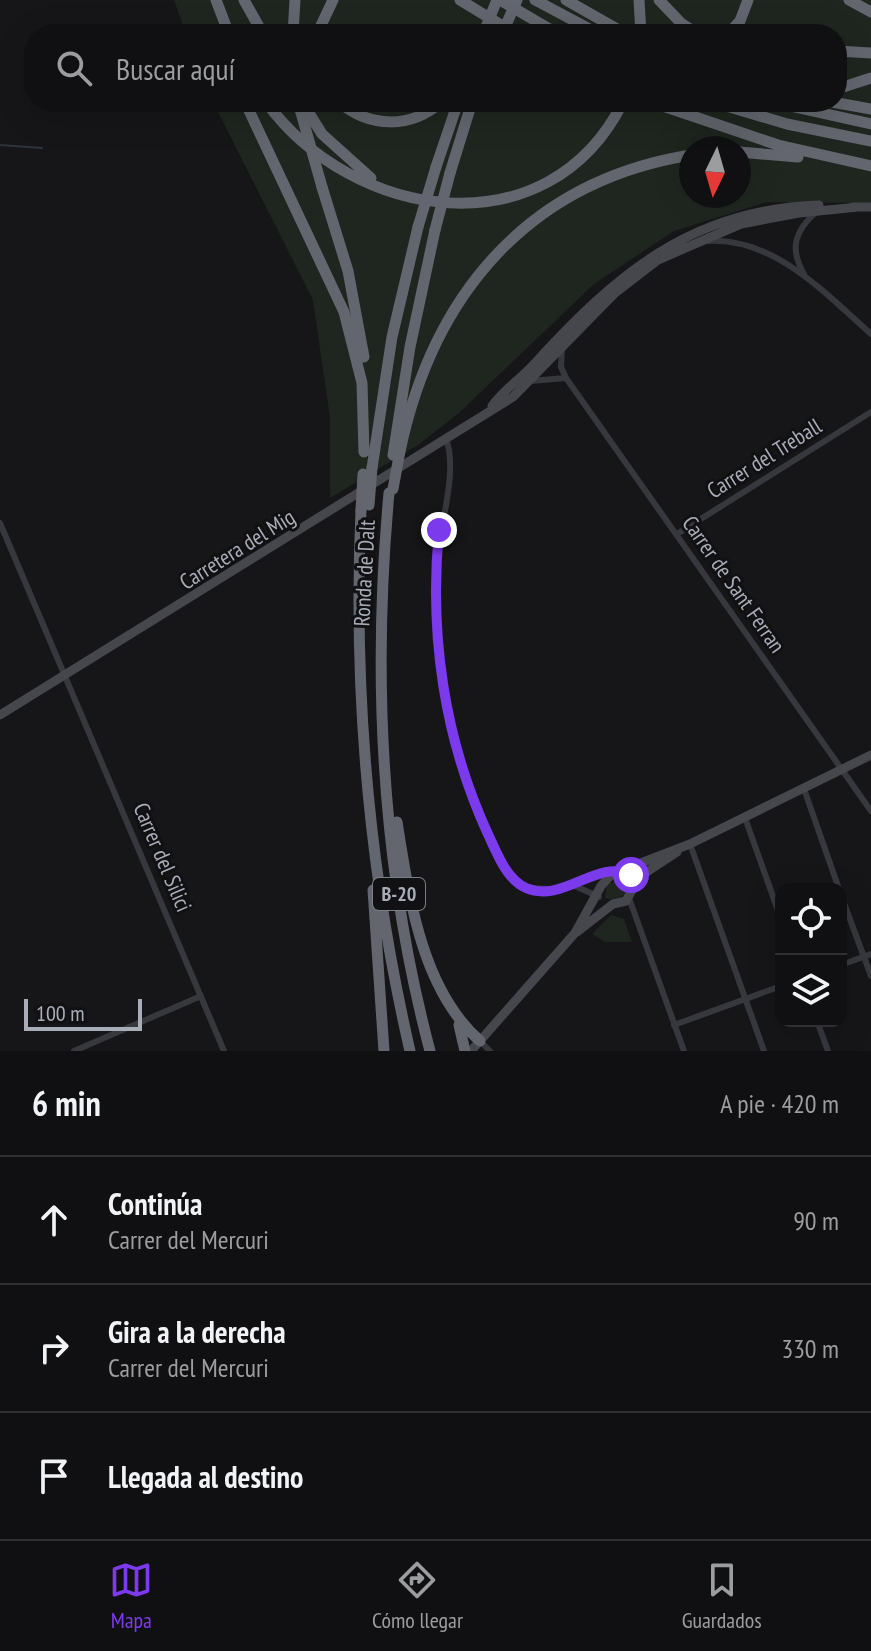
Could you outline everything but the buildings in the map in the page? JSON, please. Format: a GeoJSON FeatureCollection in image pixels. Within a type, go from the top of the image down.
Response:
{"type":"FeatureCollection","features":[{"type":"Feature","properties":{"kind":"highway"},"geometry":{"type":"LineString","coordinates":[[216,0],[220,24]]}},
{"type":"Feature","properties":{"kind":"highway"},"geometry":{"type":"LineString","coordinates":[[216,0],[225,24]]}},
{"type":"Feature","properties":{"kind":"highway"},"geometry":{"type":"LineString","coordinates":[[244,0],[257,24]]}},
{"type":"Feature","properties":{"kind":"highway"},"geometry":{"type":"LineString","coordinates":[[294,24],[295,0]]}},
{"type":"Feature","properties":{"kind":"highway"},"geometry":{"type":"LineString","coordinates":[[322,24],[333,0]]}},
{"type":"Feature","properties":{"kind":"highway"},"geometry":{"type":"LineString","coordinates":[[462,0],[496,24]]}},
{"type":"Feature","properties":{"kind":"highway"},"geometry":{"type":"LineString","coordinates":[[482,24],[491,0]]}},
{"type":"Feature","properties":{"kind":"highway"},"geometry":{"type":"LineString","coordinates":[[484,24],[499,0],[515,3],[544,24]]}},
{"type":"Feature","properties":{"kind":"highway"},"geometry":{"type":"LineString","coordinates":[[535,0],[580,24]]}},
{"type":"Feature","properties":{"kind":"highway"},"geometry":{"type":"LineString","coordinates":[[566,0],[609,24]]}},
{"type":"Feature","properties":{"kind":"highway"},"geometry":{"type":"LineString","coordinates":[[659,0],[685,24]]}},
{"type":"Feature","properties":{"kind":"highway"},"geometry":{"type":"LineString","coordinates":[[737,24],[748,0]]}},
{"type":"Feature","properties":{"kind":"highway"},"geometry":{"type":"LineString","coordinates":[[849,0],[871,12]]}},
{"type":"Feature","properties":{"kind":"highway"},"geometry":{"type":"LineString","coordinates":[[511,24],[515,3]]}},
{"type":"Feature","properties":{"kind":"highway"},"geometry":{"type":"LineString","coordinates":[[502,24],[515,3]]}},
{"type":"Feature","properties":{"kind":"highway"},"geometry":{"type":"LineString","coordinates":[[639,24],[640,4]]}},
{"type":"Feature","properties":{"kind":"highway"},"geometry":{"type":"LineString","coordinates":[[847,52],[871,53]]}},
{"type":"Feature","properties":{"kind":"highway"},"geometry":{"type":"LineString","coordinates":[[847,86],[871,78]]}},
{"type":"Feature","properties":{"kind":"highway"},"geometry":{"type":"LineString","coordinates":[[847,105],[871,109]]}},
{"type":"Feature","properties":{"kind":"highway"},"geometry":{"type":"LineString","coordinates":[[250,112],[344,312],[362,383],[364,452],[368,471]]}},
{"type":"Feature","properties":{"kind":"highway"},"geometry":{"type":"LineString","coordinates":[[275,112],[301,141],[326,160],[377,187],[432,203],[477,204],[518,195],[574,164],[598,140],[616,112]]}},
{"type":"Feature","properties":{"kind":"highway"},"geometry":{"type":"LineString","coordinates":[[303,112],[358,314],[366,382],[364,452]]}},
{"type":"Feature","properties":{"kind":"highway"},"geometry":{"type":"LineString","coordinates":[[307,112],[322,134],[354,166],[404,196]]}},
{"type":"Feature","properties":{"kind":"highway"},"geometry":{"type":"LineString","coordinates":[[354,112],[363,118],[391,122],[417,117],[425,112]]}},
{"type":"Feature","properties":{"kind":"highway","name":"B-20"},"geometry":{"type":"LineString","coordinates":[[368,471],[392,337],[418,227],[455,112]]}},
{"type":"Feature","properties":{"kind":"highway","name":"Ronda de Dalt"},"geometry":{"type":"LineString","coordinates":[[430,1051],[403,921],[383,735],[384,552],[410,347],[435,230],[469,112]]}},
{"type":"Feature","properties":{"kind":"highway"},"geometry":{"type":"LineString","coordinates":[[681,112],[778,145],[871,166]]}},
{"type":"Feature","properties":{"kind":"highway"},"geometry":{"type":"LineString","coordinates":[[747,112],[787,124],[871,141]]}},
{"type":"Feature","properties":{"kind":"highway"},"geometry":{"type":"LineString","coordinates":[[817,112],[871,124]]}},
{"type":"Feature","properties":{"kind":"highway"},"geometry":{"type":"LineString","coordinates":[[751,153],[871,166]]}},
{"type":"Feature","properties":{"kind":"highway"},"geometry":{"type":"LineString","coordinates":[[396,453],[417,385],[438,334],[462,294],[501,248],[547,210],[583,189],[632,168],[679,158]]}},
{"type":"Feature","properties":{"kind":"highway","name":"Ronda de Dalt"},"geometry":{"type":"LineString","coordinates":[[368,471],[361,595],[361,700],[369,825],[410,1051]]}},
{"type":"Feature","properties":{"kind":"highway"},"geometry":{"type":"LineString","coordinates":[[383,735],[415,918],[457,1021],[465,1051]]}},
{"type":"Feature","properties":{"kind":"highway"},"geometry":{"type":"LineString","coordinates":[[369,825],[384,1051]]}},
{"type":"Feature","properties":{"kind":"highway"},"geometry":{"type":"LineString","coordinates":[[457,1021],[474,1048]]}},
{"type":"Feature","properties":{"kind":"street","name":"Carretera del Mig"},"geometry":{"type":"LineString","coordinates":[[490,409],[601,294],[633,267],[680,239],[762,210],[806,205],[871,207]]}},
{"type":"Feature","properties":{"kind":"street","name":"Carretera del Mig"},"geometry":{"type":"LineString","coordinates":[[0,715],[513,397],[641,272],[689,244],[741,224],[858,207]]}},
{"type":"Feature","properties":{"kind":"street"},"geometry":{"type":"LineString","coordinates":[[806,277],[796,256],[795,237],[816,211]]}},
{"type":"Feature","properties":{"kind":"street"},"geometry":{"type":"LineString","coordinates":[[689,244],[712,241],[744,244],[806,277],[871,334]]}},
{"type":"Feature","properties":{"kind":"street","name":"Carrer de Sant Ferran"},"geometry":{"type":"LineString","coordinates":[[562,348],[561,367],[566,378],[871,811]]}},
{"type":"Feature","properties":{"kind":"street"},"geometry":{"type":"LineString","coordinates":[[515,385],[566,378]]}},
{"type":"Feature","properties":{"kind":"street","name":"Carrer del Treball"},"geometry":{"type":"LineString","coordinates":[[677,534],[871,412]]}},
{"type":"Feature","properties":{"kind":"street"},"geometry":{"type":"LineString","coordinates":[[446,439],[453,463],[439,530],[435,595],[438,653],[457,747],[478,812],[511,877],[532,890],[557,890],[620,871],[690,844],[871,755]]}},
{"type":"Feature","properties":{"kind":"street","name":"Carrer del Silici"},"geometry":{"type":"LineString","coordinates":[[0,523],[224,1051]]}},
{"type":"Feature","properties":{"kind":"street"},"geometry":{"type":"LineString","coordinates":[[804,789],[837,883]]}},
{"type":"Feature","properties":{"kind":"street"},"geometry":{"type":"LineString","coordinates":[[745,818],[775,902]]}},
{"type":"Feature","properties":{"kind":"street"},"geometry":{"type":"LineString","coordinates":[[684,1051],[629,898],[635,882],[690,844]]}},
{"type":"Feature","properties":{"kind":"street"},"geometry":{"type":"LineString","coordinates":[[690,844],[764,1051]]}},
{"type":"Feature","properties":{"kind":"street"},"geometry":{"type":"LineString","coordinates":[[620,871],[631,875],[635,882]]}},
{"type":"Feature","properties":{"kind":"street"},"geometry":{"type":"LineString","coordinates":[[474,1048],[575,933],[604,881],[620,871]]}},
{"type":"Feature","properties":{"kind":"street"},"geometry":{"type":"LineString","coordinates":[[573,885],[613,904]]}},
{"type":"Feature","properties":{"kind":"street"},"geometry":{"type":"LineString","coordinates":[[575,933],[613,904],[629,898]]}},
{"type":"Feature","properties":{"kind":"street"},"geometry":{"type":"LineString","coordinates":[[847,909],[867,956],[871,976]]}},
{"type":"Feature","properties":{"kind":"street"},"geometry":{"type":"LineString","coordinates":[[847,963],[867,956]]}},
{"type":"Feature","properties":{"kind":"street"},"geometry":{"type":"LineString","coordinates":[[674,1025],[775,988]]}},
{"type":"Feature","properties":{"kind":"street"},"geometry":{"type":"LineString","coordinates":[[74,1051],[201,996]]}},
{"type":"Feature","properties":{"kind":"street"},"geometry":{"type":"LineString","coordinates":[[819,1027],[828,1051]]}},
{"type":"Feature","properties":{"kind":"street"},"geometry":{"type":"LineString","coordinates":[[474,1048],[490,1051]]}},
{"type":"Feature","properties":{"kind":"shaded area"},"geometry":{"type":"Polygon","coordinates":[[[174,0],[871,0],[871,203],[767,202],[751,207],[751,136],[679,136],[679,208],[748,208],[674,231],[594,284],[459,413],[418,445],[330,498],[330,418],[313,300],[218,112],[847,112],[847,24],[182,24],[174,0]]]}},
{"type":"Feature","properties":{"kind":"shaded area"},"geometry":{"type":"Polygon","coordinates":[[[625,876],[632,884],[627,891],[618,898],[605,898],[607,885],[625,876]]]}},
{"type":"Feature","properties":{"kind":"shaded area"},"geometry":{"type":"Polygon","coordinates":[[[611,915],[624,919],[632,942],[605,942],[592,934],[611,915]]]}},
{"type":"Feature","properties":{"kind":"waterway"},"geometry":{"type":"LineString","coordinates":[[0,145],[42,148]]}},
{"type":"Feature","properties":{"kind":"route"},"geometry":{"type":"LineString","coordinates":[[439,530],[435,595],[438,653],[444,691],[464,772],[497,853],[511,877],[523,887],[544,892],[604,873],[623,871],[631,875]]}}]}
